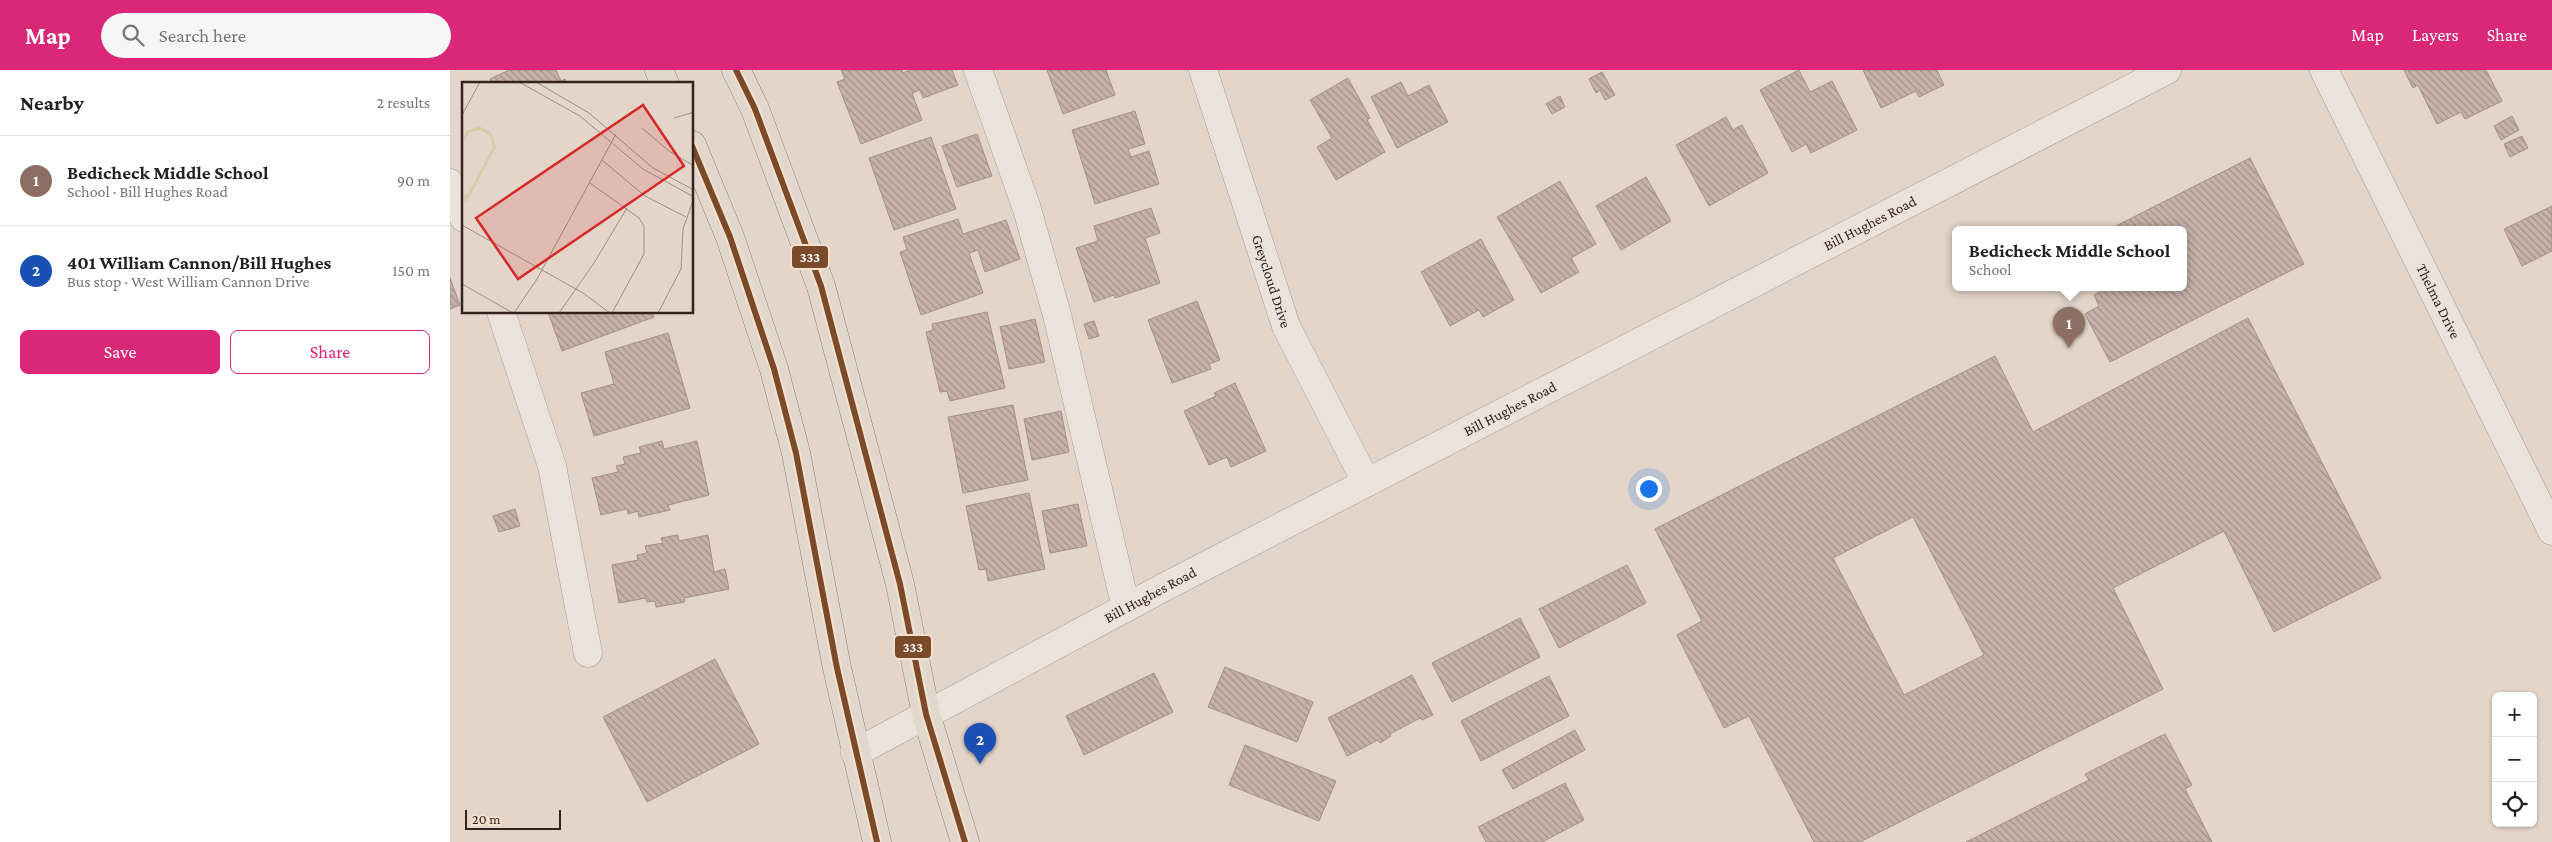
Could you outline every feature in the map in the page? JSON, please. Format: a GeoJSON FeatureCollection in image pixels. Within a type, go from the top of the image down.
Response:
{"type":"FeatureCollection","features":[{"type":"Feature","properties":{"kind":"main road"},"geometry":{"type":"LineString","coordinates":[[658,70],[664,82]]}},
{"type":"Feature","properties":{"kind":"main road"},"geometry":{"type":"LineString","coordinates":[[736,70],[754,110],[821,286],[900,584],[926,714],[965,842]]}},
{"type":"Feature","properties":{"kind":"main road"},"geometry":{"type":"LineString","coordinates":[[694,151],[730,237],[777,378],[796,453],[855,753],[877,842]]}},
{"type":"Feature","properties":{"kind":"street"},"geometry":{"type":"LineString","coordinates":[[978,70],[1027,209],[1057,315],[1126,608]]}},
{"type":"Feature","properties":{"kind":"street","name":"Greycloud Drive"},"geometry":{"type":"LineString","coordinates":[[1203,70],[1286,326],[1366,482]]}},
{"type":"Feature","properties":{"kind":"street","name":"Bill Hughes Road"},"geometry":{"type":"LineString","coordinates":[[855,753],[1366,482],[2167,70]]}},
{"type":"Feature","properties":{"kind":"street","name":"Thelma Drive"},"geometry":{"type":"LineString","coordinates":[[2324,70],[2552,531]]}},
{"type":"Feature","properties":{"kind":"street"},"geometry":{"type":"LineString","coordinates":[[450,183],[462,213]]}},
{"type":"Feature","properties":{"kind":"street"},"geometry":{"type":"LineString","coordinates":[[502,314],[552,466],[588,653]]}},
{"type":"Feature","properties":{"kind":"building"},"geometry":{"type":"Polygon","coordinates":[[[509,70],[556,70],[561,81],[565,79],[566,82],[491,82],[490,79],[509,70]]]}},
{"type":"Feature","properties":{"kind":"building"},"geometry":{"type":"Polygon","coordinates":[[[841,70],[902,70],[903,73],[909,70],[952,70],[958,85],[923,98],[920,90],[912,93],[922,120],[861,144],[837,82],[845,79],[841,70]]]}},
{"type":"Feature","properties":{"kind":"building"},"geometry":{"type":"Polygon","coordinates":[[[1047,70],[1106,70],[1115,95],[1063,114],[1047,70]]]}},
{"type":"Feature","properties":{"kind":"building"},"geometry":{"type":"Polygon","coordinates":[[[1799,70],[1810,92],[1832,81],[1857,130],[1811,153],[1806,144],[1792,152],[1760,90],[1799,70]]]}},
{"type":"Feature","properties":{"kind":"building"},"geometry":{"type":"Polygon","coordinates":[[[1863,70],[1937,70],[1944,85],[1919,97],[1916,91],[1881,108],[1863,70]]]}},
{"type":"Feature","properties":{"kind":"building"},"geometry":{"type":"Polygon","coordinates":[[[2404,70],[2486,70],[2502,101],[2465,119],[2461,112],[2437,124],[2418,85],[2413,88],[2404,70]]]}},
{"type":"Feature","properties":{"kind":"building"},"geometry":{"type":"Polygon","coordinates":[[[1602,72],[1615,95],[1605,100],[1600,90],[1596,93],[1589,79],[1602,72]]]}},
{"type":"Feature","properties":{"kind":"building"},"geometry":{"type":"Polygon","coordinates":[[[1348,78],[1370,118],[1367,120],[1385,152],[1336,180],[1317,147],[1332,138],[1310,100],[1348,78]]]}},
{"type":"Feature","properties":{"kind":"building"},"geometry":{"type":"Polygon","coordinates":[[[1401,82],[1408,96],[1429,85],[1448,122],[1397,148],[1371,97],[1401,82]]]}},
{"type":"Feature","properties":{"kind":"building"},"geometry":{"type":"Polygon","coordinates":[[[1560,96],[1565,107],[1552,114],[1546,104],[1560,96]]]}},
{"type":"Feature","properties":{"kind":"building"},"geometry":{"type":"Polygon","coordinates":[[[1135,111],[1145,144],[1128,149],[1131,157],[1149,151],[1159,184],[1095,204],[1072,130],[1135,111]]]}},
{"type":"Feature","properties":{"kind":"building"},"geometry":{"type":"Polygon","coordinates":[[[2512,116],[2519,130],[2501,140],[2494,126],[2512,116]]]}},
{"type":"Feature","properties":{"kind":"building"},"geometry":{"type":"Polygon","coordinates":[[[1726,117],[1733,130],[1742,125],[1768,173],[1709,206],[1676,145],[1726,117]]]}},
{"type":"Feature","properties":{"kind":"building"},"geometry":{"type":"Polygon","coordinates":[[[977,134],[992,176],[957,187],[942,146],[977,134]]]}},
{"type":"Feature","properties":{"kind":"building"},"geometry":{"type":"Polygon","coordinates":[[[2522,136],[2528,148],[2510,157],[2504,144],[2522,136]]]}},
{"type":"Feature","properties":{"kind":"building"},"geometry":{"type":"Polygon","coordinates":[[[931,137],[956,209],[894,230],[869,158],[931,137]]]}},
{"type":"Feature","properties":{"kind":"building"},"geometry":{"type":"Polygon","coordinates":[[[2250,158],[2304,264],[2110,362],[2085,314],[2099,306],[2094,295],[2102,291],[2187,291],[2187,226],[2116,226],[2250,158]]]}},
{"type":"Feature","properties":{"kind":"building"},"geometry":{"type":"Polygon","coordinates":[[[1646,177],[1671,221],[1621,250],[1596,206],[1646,177]]]}},
{"type":"Feature","properties":{"kind":"building"},"geometry":{"type":"Polygon","coordinates":[[[1560,181],[1596,244],[1571,258],[1579,272],[1541,293],[1497,217],[1560,181]]]}},
{"type":"Feature","properties":{"kind":"building"},"geometry":{"type":"Polygon","coordinates":[[[2552,206],[2552,251],[2522,266],[2504,229],[2552,206]]]}},
{"type":"Feature","properties":{"kind":"building"},"geometry":{"type":"Polygon","coordinates":[[[1151,208],[1160,233],[1145,238],[1160,283],[1115,298],[1114,295],[1094,302],[1076,248],[1098,241],[1094,226],[1151,208]]]}},
{"type":"Feature","properties":{"kind":"building"},"geometry":{"type":"Polygon","coordinates":[[[958,219],[963,234],[1006,220],[1020,259],[985,272],[978,250],[969,253],[983,293],[921,315],[900,252],[907,250],[903,237],[958,219]]]}},
{"type":"Feature","properties":{"kind":"building"},"geometry":{"type":"Polygon","coordinates":[[[1481,239],[1514,300],[1483,317],[1479,310],[1450,326],[1421,272],[1481,239]]]}},
{"type":"Feature","properties":{"kind":"building"},"geometry":{"type":"Polygon","coordinates":[[[450,278],[460,305],[450,309],[450,278]]]}},
{"type":"Feature","properties":{"kind":"building"},"geometry":{"type":"Polygon","coordinates":[[[1197,301],[1220,360],[1209,364],[1211,369],[1172,383],[1148,320],[1197,301]]]}},
{"type":"Feature","properties":{"kind":"building"},"geometry":{"type":"Polygon","coordinates":[[[987,312],[1005,388],[950,401],[947,391],[940,392],[926,332],[933,330],[932,324],[987,312]]]}},
{"type":"Feature","properties":{"kind":"building"},"geometry":{"type":"Polygon","coordinates":[[[549,314],[653,314],[654,317],[562,351],[549,314]]]}},
{"type":"Feature","properties":{"kind":"building"},"geometry":{"type":"Polygon","coordinates":[[[2248,318],[2381,578],[2274,632],[2224,531],[2113,588],[2163,689],[1860,842],[1814,842],[1749,716],[1724,728],[1677,635],[1702,621],[1655,529],[1995,356],[2033,432],[2248,318]],[[1913,517],[1833,558],[1904,695],[1984,655],[1913,517]]]}},
{"type":"Feature","properties":{"kind":"building"},"geometry":{"type":"Polygon","coordinates":[[[1035,319],[1045,362],[1009,369],[1000,327],[1035,319]]]}},
{"type":"Feature","properties":{"kind":"building"},"geometry":{"type":"Polygon","coordinates":[[[1094,321],[1099,336],[1089,339],[1084,324],[1094,321]]]}},
{"type":"Feature","properties":{"kind":"building"},"geometry":{"type":"Polygon","coordinates":[[[668,333],[690,408],[594,436],[581,393],[614,384],[605,352],[668,333]]]}},
{"type":"Feature","properties":{"kind":"building"},"geometry":{"type":"Polygon","coordinates":[[[1235,383],[1266,451],[1231,467],[1227,457],[1209,465],[1184,411],[1216,396],[1214,393],[1235,383]]]}},
{"type":"Feature","properties":{"kind":"building"},"geometry":{"type":"Polygon","coordinates":[[[1013,405],[1028,480],[963,493],[948,417],[1013,405]]]}},
{"type":"Feature","properties":{"kind":"building"},"geometry":{"type":"Polygon","coordinates":[[[1061,411],[1069,452],[1032,460],[1024,419],[1061,411]]]}},
{"type":"Feature","properties":{"kind":"building"},"geometry":{"type":"Polygon","coordinates":[[[662,441],[664,449],[697,441],[709,495],[668,505],[670,510],[639,517],[638,511],[628,514],[627,509],[601,515],[592,478],[618,472],[616,466],[625,464],[623,457],[641,453],[639,447],[662,441]]]}},
{"type":"Feature","properties":{"kind":"building"},"geometry":{"type":"Polygon","coordinates":[[[1029,493],[1045,569],[988,581],[986,569],[979,570],[966,506],[1029,493]]]}},
{"type":"Feature","properties":{"kind":"building"},"geometry":{"type":"Polygon","coordinates":[[[1078,504],[1087,546],[1050,553],[1042,511],[1078,504]]]}},
{"type":"Feature","properties":{"kind":"building"},"geometry":{"type":"Polygon","coordinates":[[[515,509],[520,526],[499,532],[493,516],[515,509]]]}},
{"type":"Feature","properties":{"kind":"building"},"geometry":{"type":"Polygon","coordinates":[[[678,535],[679,541],[708,535],[714,572],[725,569],[729,589],[684,598],[685,602],[656,607],[655,601],[647,602],[646,598],[619,603],[612,565],[638,560],[637,555],[647,553],[645,546],[663,543],[661,538],[678,535]]]}},
{"type":"Feature","properties":{"kind":"building"},"geometry":{"type":"Polygon","coordinates":[[[1627,565],[1646,603],[1559,648],[1539,609],[1627,565]]]}},
{"type":"Feature","properties":{"kind":"building"},"geometry":{"type":"Polygon","coordinates":[[[1520,618],[1540,657],[1452,702],[1432,663],[1520,618]]]}},
{"type":"Feature","properties":{"kind":"building"},"geometry":{"type":"Polygon","coordinates":[[[715,659],[759,744],[647,802],[603,717],[715,659]]]}},
{"type":"Feature","properties":{"kind":"building"},"geometry":{"type":"Polygon","coordinates":[[[1225,667],[1313,702],[1297,742],[1208,707],[1225,667]]]}},
{"type":"Feature","properties":{"kind":"building"},"geometry":{"type":"Polygon","coordinates":[[[1154,673],[1173,712],[1084,755],[1066,716],[1154,673]]]}},
{"type":"Feature","properties":{"kind":"building"},"geometry":{"type":"Polygon","coordinates":[[[1412,675],[1433,715],[1422,720],[1420,718],[1390,734],[1391,736],[1380,743],[1378,740],[1347,756],[1328,718],[1412,675]]]}},
{"type":"Feature","properties":{"kind":"building"},"geometry":{"type":"Polygon","coordinates":[[[1549,676],[1569,716],[1481,761],[1461,721],[1549,676]]]}},
{"type":"Feature","properties":{"kind":"building"},"geometry":{"type":"Polygon","coordinates":[[[1575,730],[1585,750],[1513,789],[1502,770],[1575,730]]]}},
{"type":"Feature","properties":{"kind":"building"},"geometry":{"type":"Polygon","coordinates":[[[2165,734],[2192,785],[2185,789],[2212,842],[1966,842],[2089,780],[2085,774],[2165,734]]]}},
{"type":"Feature","properties":{"kind":"building"},"geometry":{"type":"Polygon","coordinates":[[[1245,745],[1336,781],[1319,821],[1229,785],[1245,745]]]}},
{"type":"Feature","properties":{"kind":"building"},"geometry":{"type":"Polygon","coordinates":[[[1565,783],[1584,820],[1542,842],[1486,842],[1478,827],[1565,783]]]}},
{"type":"Feature","properties":{"kind":"transit line","name":"333"},"geometry":{"type":"LineString","coordinates":[[736,70],[755,109],[821,286],[900,584],[926,714],[965,842]]}},
{"type":"Feature","properties":{"kind":"transit line","name":"333"},"geometry":{"type":"LineString","coordinates":[[694,151],[730,237],[774,369],[796,453],[837,668],[877,842]]}},
{"type":"Feature","properties":{"kind":"place","name":"Bedicheck Middle School"},"geometry":{"type":"Point","coordinates":[2069,348]}},
{"type":"Feature","properties":{"kind":"place","name":"401 William Cannon/Bill Hughes"},"geometry":{"type":"Point","coordinates":[980,764]}}]}
